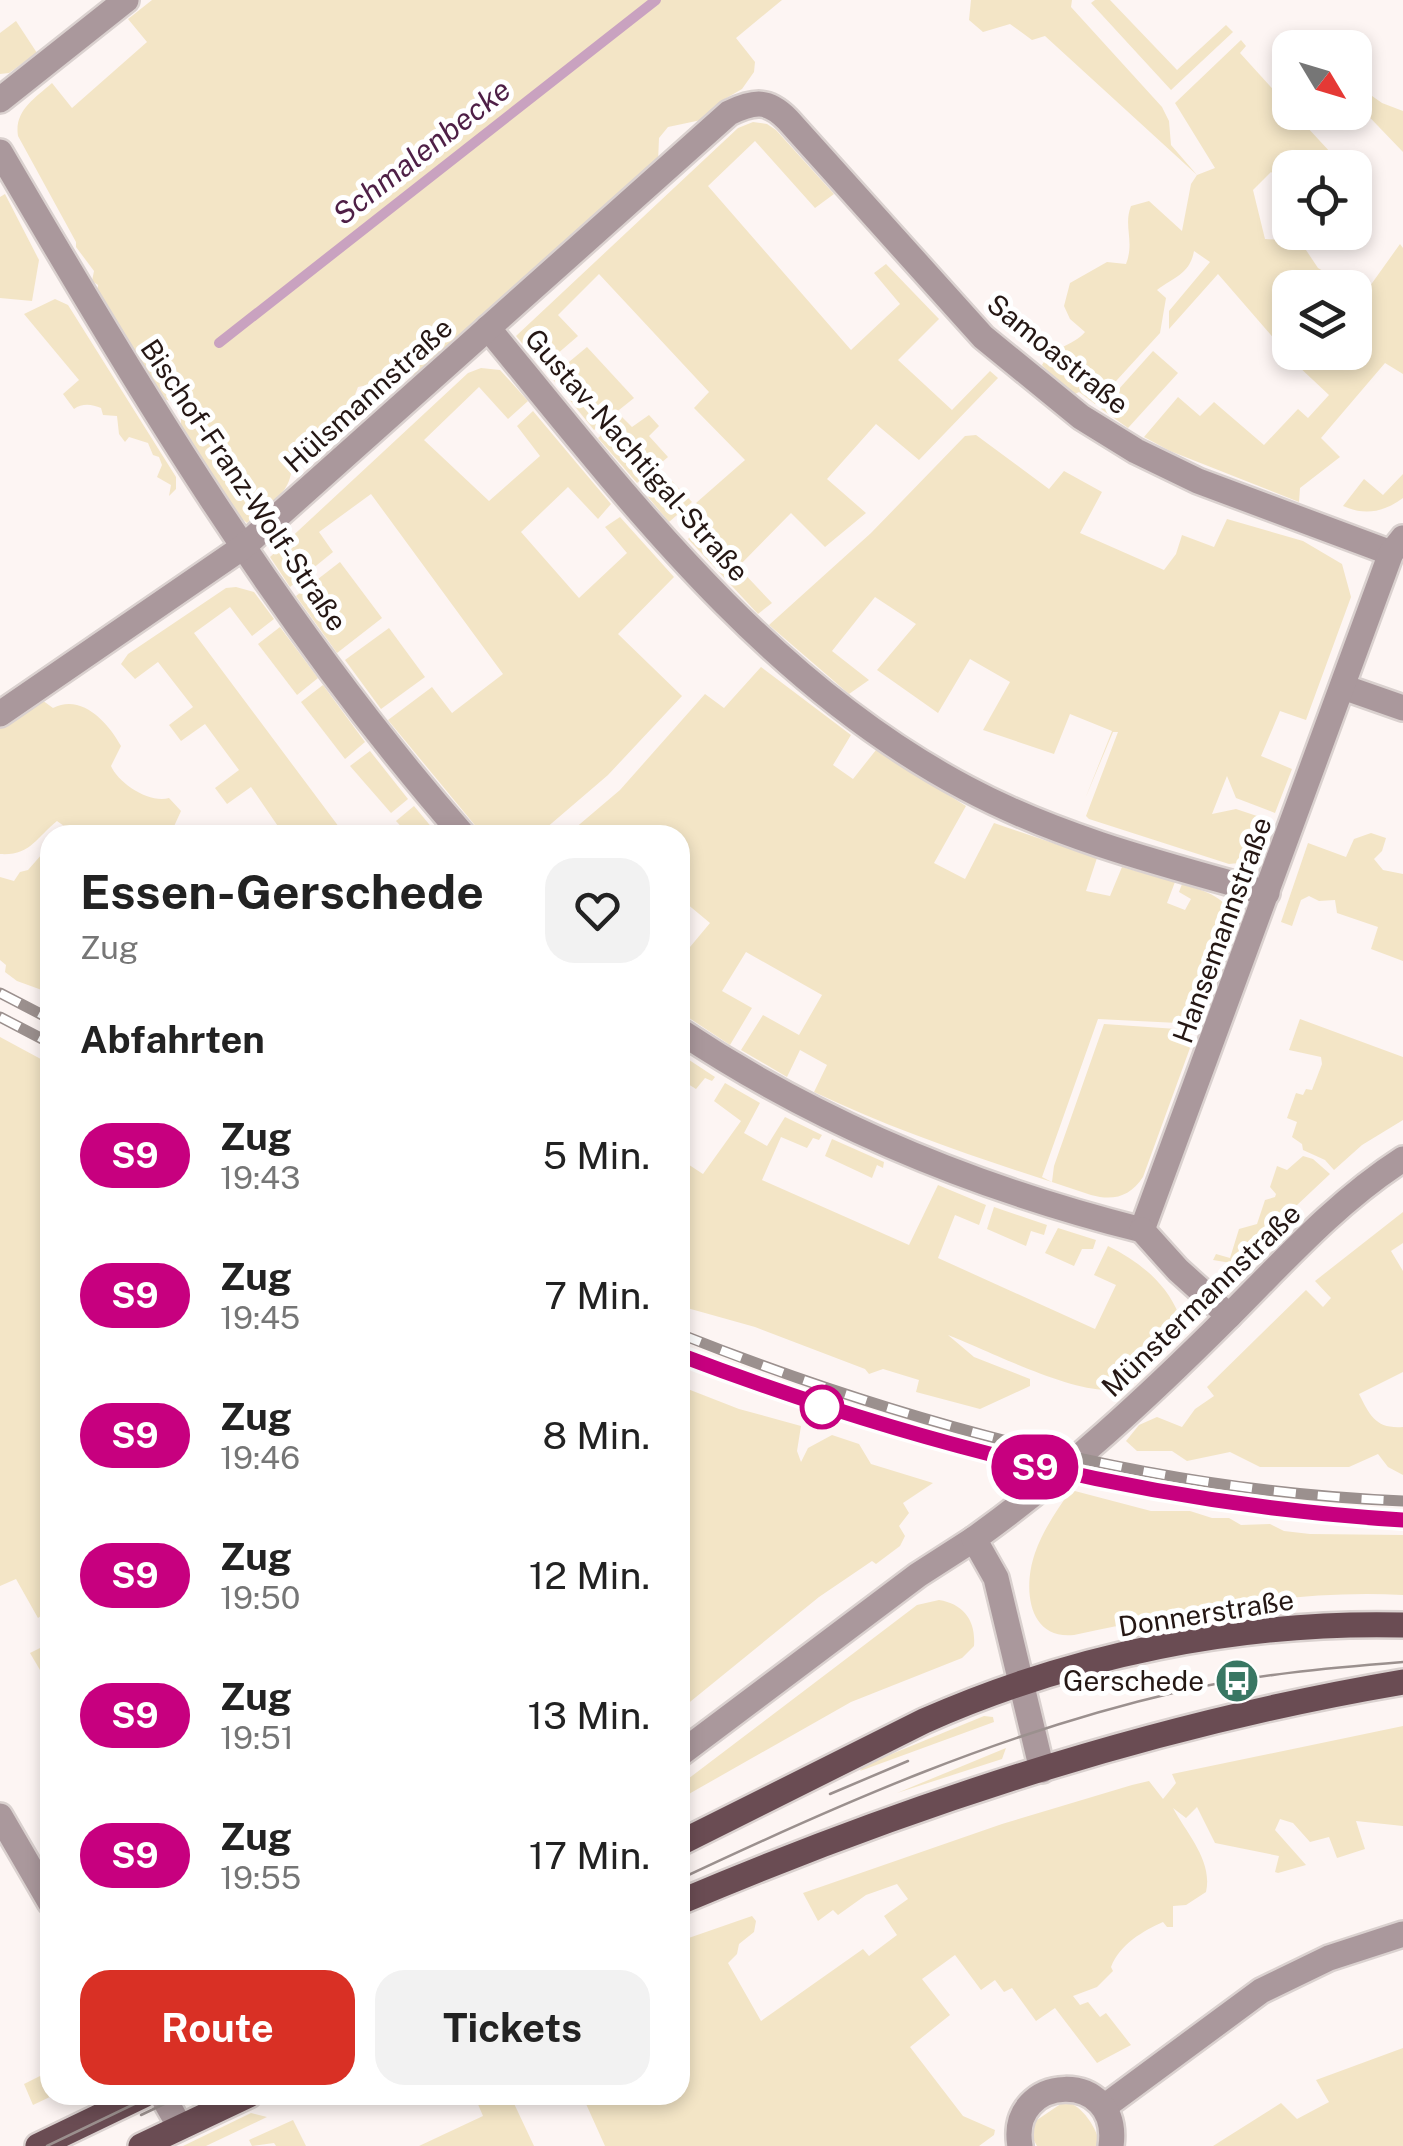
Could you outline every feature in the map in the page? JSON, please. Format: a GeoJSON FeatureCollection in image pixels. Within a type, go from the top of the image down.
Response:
{"type":"FeatureCollection","features":[{"type":"Feature","properties":{"kind":"main road","name":"Donnerstraße"},"geometry":{"type":"LineString","coordinates":[[690,1838],[924,1721],[1021,1684],[1126,1654],[1204,1639],[1345,1624],[1403,1625]]}},
{"type":"Feature","properties":{"kind":"main road"},"geometry":{"type":"LineString","coordinates":[[690,1898],[859,1830],[1042,1770],[1234,1718],[1403,1682]]}},
{"type":"Feature","properties":{"kind":"main road"},"geometry":{"type":"LineString","coordinates":[[38,2146],[123,2105]]}},
{"type":"Feature","properties":{"kind":"main road"},"geometry":{"type":"LineString","coordinates":[[141,2146],[227,2105]]}},
{"type":"Feature","properties":{"kind":"street"},"geometry":{"type":"LineString","coordinates":[[0,100],[126,0]]}},
{"type":"Feature","properties":{"kind":"street","name":"Hülsmannstraße"},"geometry":{"type":"LineString","coordinates":[[0,714],[243,547],[729,113],[758,102]]}},
{"type":"Feature","properties":{"kind":"street","name":"Samoastraße"},"geometry":{"type":"LineString","coordinates":[[758,102],[770,104],[788,120],[983,337],[1081,416],[1136,452],[1185,475],[1397,545]]}},
{"type":"Feature","properties":{"kind":"street","name":"Bischof-Franz-Wolf-Straße"},"geometry":{"type":"LineString","coordinates":[[0,152],[74,279],[243,547],[382,736],[454,825]]}},
{"type":"Feature","properties":{"kind":"street","name":"Gustav-Nachtigal-Straße"},"geometry":{"type":"LineString","coordinates":[[488,328],[646,521],[693,572],[767,644],[840,706],[934,769],[1027,817],[1267,893]]}},
{"type":"Feature","properties":{"kind":"street","name":"Hansemannstraße"},"geometry":{"type":"LineString","coordinates":[[1142,1230],[1397,545]]}},
{"type":"Feature","properties":{"kind":"street"},"geometry":{"type":"LineString","coordinates":[[1343,687],[1403,708]]}},
{"type":"Feature","properties":{"kind":"street"},"geometry":{"type":"LineString","coordinates":[[690,1037],[763,1084],[878,1140],[1035,1201],[1142,1230],[1178,1270],[1229,1316]]}},
{"type":"Feature","properties":{"kind":"street","name":"Münstermannstraße"},"geometry":{"type":"LineString","coordinates":[[974,1540],[1123,1418],[1340,1206],[1403,1159]]}},
{"type":"Feature","properties":{"kind":"street"},"geometry":{"type":"LineString","coordinates":[[690,1746],[918,1575],[974,1540],[996,1578],[1042,1770]]}},
{"type":"Feature","properties":{"kind":"street"},"geometry":{"type":"LineString","coordinates":[[0,1816],[40,1885]]}},
{"type":"Feature","properties":{"kind":"street"},"geometry":{"type":"LineString","coordinates":[[1104,2107],[1261,1990],[1318,1962],[1403,1934]]}},
{"type":"Feature","properties":{"kind":"street"},"geometry":{"type":"LineString","coordinates":[[1020,2146],[1020,2125],[1026,2110],[1040,2096],[1064,2088],[1091,2095],[1104,2107],[1112,2126],[1111,2146]]}},
{"type":"Feature","properties":{"kind":"street"},"geometry":{"type":"LineString","coordinates":[[168,2105],[180,2127]]}},
{"type":"Feature","properties":{"kind":"shaded area"},"geometry":{"type":"Polygon","coordinates":[[[152,0],[782,0],[736,38],[755,62],[754,72],[742,89],[723,100],[706,119],[668,127],[659,138],[658,162],[543,278],[520,282],[496,310],[449,346],[430,367],[404,378],[358,387],[347,415],[325,428],[292,466],[282,493],[247,523],[220,492],[181,428],[181,405],[156,396],[97,296],[98,285],[92,281],[94,271],[76,247],[18,136],[22,112],[52,83],[72,108],[147,42],[128,19],[152,0]]]}},
{"type":"Feature","properties":{"kind":"shaded area"},"geometry":{"type":"Polygon","coordinates":[[[971,0],[1072,0],[1071,7],[1162,107],[1169,121],[1171,145],[1197,175],[1045,36],[1032,40],[1010,24],[983,32],[969,20],[971,0]]]}},
{"type":"Feature","properties":{"kind":"shaded area"},"geometry":{"type":"Polygon","coordinates":[[[1110,0],[1177,70],[1226,25],[1233,32],[1171,90],[1091,3],[1110,0]]]}},
{"type":"Feature","properties":{"kind":"shaded area"},"geometry":{"type":"Polygon","coordinates":[[[16,21],[37,53],[9,73],[0,74],[0,33],[16,21]]]}},
{"type":"Feature","properties":{"kind":"shaded area"},"geometry":{"type":"Polygon","coordinates":[[[1241,40],[1246,46],[1240,53],[1272,88],[1272,130],[1310,130],[1328,150],[1272,150],[1272,173],[1253,190],[1265,239],[1272,239],[1272,250],[1306,250],[1321,270],[1272,270],[1272,336],[1218,274],[1169,329],[1169,311],[1210,262],[1194,251],[1185,270],[1157,290],[1166,298],[1160,333],[1095,404],[1060,385],[1042,365],[1085,332],[1070,319],[1064,306],[1070,283],[1107,262],[1126,264],[1131,206],[1149,201],[1182,231],[1191,184],[1197,175],[1215,168],[1175,103],[1241,40]]]}},
{"type":"Feature","properties":{"kind":"shaded area"},"geometry":{"type":"Polygon","coordinates":[[[1372,96],[1403,111],[1403,152],[1372,120],[1372,96]]]}},
{"type":"Feature","properties":{"kind":"shaded area"},"geometry":{"type":"Polygon","coordinates":[[[753,122],[776,130],[834,194],[815,208],[755,141],[708,186],[851,350],[900,304],[874,273],[886,264],[939,319],[898,360],[952,410],[990,371],[998,378],[919,460],[876,424],[827,479],[866,513],[825,547],[791,513],[738,567],[772,603],[758,614],[688,539],[709,518],[696,503],[745,460],[694,408],[709,392],[599,274],[558,315],[578,336],[542,367],[516,336],[738,128],[753,122]]]}},
{"type":"Feature","properties":{"kind":"shaded area"},"geometry":{"type":"Polygon","coordinates":[[[5,194],[39,260],[32,301],[0,298],[0,197],[5,194]]]}},
{"type":"Feature","properties":{"kind":"shaded area"},"geometry":{"type":"Polygon","coordinates":[[[1400,244],[1403,374],[1385,363],[1321,438],[1340,457],[1300,488],[1299,502],[1144,437],[1178,397],[1200,416],[1214,402],[1264,445],[1298,409],[1308,418],[1329,395],[1302,370],[1372,370],[1372,283],[1400,244]]]}},
{"type":"Feature","properties":{"kind":"shaded area"},"geometry":{"type":"Polygon","coordinates":[[[55,299],[68,305],[176,477],[176,489],[169,496],[171,485],[157,477],[162,465],[148,443],[129,437],[125,442],[119,434],[117,416],[103,415],[101,408],[91,405],[74,409],[63,394],[79,380],[24,314],[55,299]]]}},
{"type":"Feature","properties":{"kind":"shaded area"},"geometry":{"type":"Polygon","coordinates":[[[587,347],[634,398],[594,430],[551,377],[587,347]]]}},
{"type":"Feature","properties":{"kind":"shaded area"},"geometry":{"type":"Polygon","coordinates":[[[1153,351],[1178,373],[1128,428],[1101,409],[1153,351]]]}},
{"type":"Feature","properties":{"kind":"shaded area"},"geometry":{"type":"Polygon","coordinates":[[[481,368],[500,370],[528,401],[508,419],[479,387],[424,440],[489,501],[540,456],[517,426],[533,411],[611,504],[598,519],[568,487],[521,532],[579,598],[627,553],[605,527],[620,517],[674,577],[618,634],[682,696],[608,775],[550,825],[475,825],[388,720],[432,687],[452,713],[503,674],[371,494],[319,532],[333,552],[290,587],[270,557],[468,373],[481,368]]]}},
{"type":"Feature","properties":{"kind":"shaded area"},"geometry":{"type":"Polygon","coordinates":[[[649,415],[659,426],[649,436],[668,457],[637,483],[598,438],[622,417],[632,427],[649,415]]]}},
{"type":"Feature","properties":{"kind":"shaded area"},"geometry":{"type":"Polygon","coordinates":[[[976,435],[1049,489],[1064,471],[1102,492],[1080,533],[1164,570],[1176,554],[1182,535],[1214,547],[1227,519],[1303,541],[1342,564],[1351,597],[1306,720],[1280,711],[1261,756],[1292,769],[1275,813],[1236,798],[1227,776],[1212,814],[1236,809],[1272,821],[1264,847],[1249,862],[1229,864],[1089,819],[1086,816],[1118,732],[1113,732],[1085,799],[1112,731],[1070,714],[1054,754],[983,730],[1010,682],[970,659],[938,713],[877,670],[916,624],[875,597],[832,651],[869,680],[849,694],[769,625],[871,533],[965,436],[976,435]]]}},
{"type":"Feature","properties":{"kind":"shaded area"},"geometry":{"type":"Polygon","coordinates":[[[1403,474],[1403,498],[1396,503],[1367,512],[1343,506],[1364,479],[1383,495],[1403,474]]]}},
{"type":"Feature","properties":{"kind":"shaded area"},"geometry":{"type":"Polygon","coordinates":[[[660,480],[665,488],[671,480],[692,502],[669,522],[643,491],[660,480]]]}},
{"type":"Feature","properties":{"kind":"shaded area"},"geometry":{"type":"Polygon","coordinates":[[[340,562],[382,618],[337,653],[296,596],[340,562]]]}},
{"type":"Feature","properties":{"kind":"shaded area"},"geometry":{"type":"Polygon","coordinates":[[[226,588],[254,592],[274,619],[252,636],[230,607],[194,633],[338,825],[277,825],[251,787],[227,804],[215,788],[239,770],[205,724],[181,741],[169,725],[193,707],[158,662],[135,679],[121,664],[128,654],[226,588]]]}},
{"type":"Feature","properties":{"kind":"shaded area"},"geometry":{"type":"Polygon","coordinates":[[[280,627],[318,678],[297,695],[258,644],[280,627]]]}},
{"type":"Feature","properties":{"kind":"shaded area"},"geometry":{"type":"Polygon","coordinates":[[[389,628],[425,677],[381,709],[345,660],[389,628]]]}},
{"type":"Feature","properties":{"kind":"shaded area"},"geometry":{"type":"Polygon","coordinates":[[[761,667],[851,735],[833,765],[853,779],[876,750],[966,806],[934,863],[965,879],[994,823],[1097,858],[1086,891],[1110,896],[1122,867],[1175,882],[1167,903],[1185,910],[1191,899],[1179,892],[1182,884],[1216,897],[1229,909],[1232,927],[1196,1031],[1192,1029],[1194,1020],[1182,1015],[1178,1023],[1098,1019],[1042,1177],[1052,1182],[1054,1166],[1104,1024],[1177,1029],[1176,1033],[1194,1037],[1143,1177],[1132,1189],[1114,1197],[1091,1195],[1021,1172],[951,1148],[814,1092],[827,1065],[800,1050],[787,1077],[741,1050],[763,1015],[799,1035],[822,995],[746,952],[722,991],[752,1008],[730,1045],[690,1019],[690,947],[710,923],[690,906],[690,825],[579,825],[620,790],[705,694],[724,708],[761,667]]]}},
{"type":"Feature","properties":{"kind":"shaded area"},"geometry":{"type":"Polygon","coordinates":[[[323,685],[365,742],[345,759],[301,702],[323,685]]]}},
{"type":"Feature","properties":{"kind":"shaded area"},"geometry":{"type":"Polygon","coordinates":[[[35,695],[53,708],[74,704],[93,712],[121,746],[111,766],[115,773],[144,795],[169,798],[181,811],[175,825],[63,825],[57,821],[40,825],[40,837],[26,849],[0,854],[0,719],[35,695]]]}},
{"type":"Feature","properties":{"kind":"shaded area"},"geometry":{"type":"Polygon","coordinates":[[[370,751],[408,799],[391,813],[350,766],[370,751]]]}},
{"type":"Feature","properties":{"kind":"shaded area"},"geometry":{"type":"Polygon","coordinates":[[[414,806],[430,825],[400,825],[396,821],[414,806]]]}},
{"type":"Feature","properties":{"kind":"shaded area"},"geometry":{"type":"Polygon","coordinates":[[[1371,833],[1386,838],[1374,859],[1383,870],[1403,874],[1403,961],[1371,949],[1378,927],[1337,913],[1335,900],[1319,901],[1309,896],[1301,900],[1292,926],[1281,922],[1308,843],[1346,857],[1354,839],[1371,833]]]}},
{"type":"Feature","properties":{"kind":"shaded area"},"geometry":{"type":"Polygon","coordinates":[[[40,856],[40,989],[17,981],[5,972],[6,965],[0,960],[0,877],[14,881],[20,872],[28,870],[40,856]]]}},
{"type":"Feature","properties":{"kind":"shaded area"},"geometry":{"type":"Polygon","coordinates":[[[1300,1019],[1403,1057],[1403,1120],[1362,1145],[1334,1170],[1325,1160],[1303,1150],[1302,1144],[1292,1137],[1297,1122],[1287,1118],[1296,1093],[1303,1095],[1306,1089],[1312,1090],[1322,1064],[1321,1057],[1289,1050],[1300,1019]]]}},
{"type":"Feature","properties":{"kind":"shaded area"},"geometry":{"type":"Polygon","coordinates":[[[0,1037],[40,1059],[40,1616],[16,1579],[0,1586],[0,1037]]]}},
{"type":"Feature","properties":{"kind":"shaded area"},"geometry":{"type":"Polygon","coordinates":[[[690,1061],[715,1077],[712,1081],[705,1078],[696,1089],[690,1085],[690,1061]]]}},
{"type":"Feature","properties":{"kind":"shaded area"},"geometry":{"type":"Polygon","coordinates":[[[725,1083],[760,1103],[744,1133],[767,1146],[785,1117],[822,1135],[819,1140],[813,1138],[807,1148],[781,1137],[762,1180],[909,1245],[938,1185],[986,1205],[979,1225],[955,1215],[938,1258],[1095,1329],[1116,1285],[1094,1275],[1108,1246],[1130,1258],[1167,1292],[1179,1315],[1174,1334],[1119,1388],[1103,1390],[1059,1380],[948,1335],[974,1357],[1030,1379],[1030,1386],[980,1409],[916,1392],[919,1380],[883,1369],[869,1374],[865,1369],[755,1327],[690,1309],[690,1166],[703,1174],[741,1121],[714,1101],[725,1083]]]}},
{"type":"Feature","properties":{"kind":"shaded area"},"geometry":{"type":"Polygon","coordinates":[[[832,1139],[884,1162],[883,1168],[877,1165],[872,1178],[825,1156],[832,1139]]]}},
{"type":"Feature","properties":{"kind":"shaded area"},"geometry":{"type":"Polygon","coordinates":[[[1303,1156],[1313,1159],[1330,1174],[1242,1257],[1231,1263],[1213,1260],[1216,1254],[1230,1258],[1239,1229],[1257,1224],[1265,1200],[1275,1197],[1270,1187],[1277,1166],[1287,1170],[1303,1156]]]}},
{"type":"Feature","properties":{"kind":"shaded area"},"geometry":{"type":"Polygon","coordinates":[[[994,1207],[1047,1225],[1044,1235],[1031,1231],[1026,1246],[987,1229],[994,1207]]]}},
{"type":"Feature","properties":{"kind":"shaded area"},"geometry":{"type":"Polygon","coordinates":[[[1403,1212],[1403,1243],[1391,1251],[1403,1271],[1403,1372],[1359,1394],[1375,1420],[1386,1426],[1403,1427],[1403,1475],[1388,1467],[1378,1454],[1349,1467],[1260,1467],[1230,1452],[1187,1461],[1172,1451],[1137,1451],[1126,1441],[1139,1425],[1157,1417],[1182,1427],[1195,1409],[1214,1396],[1207,1387],[1306,1290],[1323,1307],[1331,1298],[1315,1281],[1403,1212]]]}},
{"type":"Feature","properties":{"kind":"shaded area"},"geometry":{"type":"Polygon","coordinates":[[[1058,1228],[1096,1240],[1093,1249],[1082,1249],[1074,1266],[1045,1253],[1058,1228]]]}},
{"type":"Feature","properties":{"kind":"shaded area"},"geometry":{"type":"Polygon","coordinates":[[[690,1390],[739,1409],[801,1426],[797,1451],[801,1462],[808,1448],[832,1435],[859,1444],[871,1464],[933,1483],[903,1503],[909,1513],[899,1526],[905,1536],[900,1546],[819,1597],[690,1702],[690,1390]]]}},
{"type":"Feature","properties":{"kind":"shaded area"},"geometry":{"type":"Polygon","coordinates":[[[1071,1490],[1151,1511],[1190,1511],[1212,1518],[1229,1518],[1241,1525],[1270,1524],[1284,1531],[1403,1535],[1403,1595],[1279,1599],[1074,1635],[1058,1634],[1038,1620],[1032,1609],[1029,1581],[1042,1536],[1071,1490]]]}},
{"type":"Feature","properties":{"kind":"shaded area"},"geometry":{"type":"Polygon","coordinates":[[[939,1600],[962,1610],[970,1622],[974,1646],[962,1658],[851,1702],[690,1793],[690,1777],[917,1605],[939,1600]]]}},
{"type":"Feature","properties":{"kind":"shaded area"},"geometry":{"type":"Polygon","coordinates":[[[40,1648],[40,1670],[30,1653],[40,1648]]]}},
{"type":"Feature","properties":{"kind":"shaded area"},"geometry":{"type":"Polygon","coordinates":[[[984,1716],[993,1717],[994,1722],[860,1771],[865,1765],[984,1716]]]}},
{"type":"Feature","properties":{"kind":"shaded area"},"geometry":{"type":"Polygon","coordinates":[[[1403,1726],[1403,1826],[1356,1821],[1365,1849],[1337,1858],[1329,1837],[1310,1842],[1293,1823],[1280,1819],[1275,1830],[1306,1865],[1278,1873],[1275,1872],[1279,1856],[1215,1843],[1197,1807],[1186,1818],[1173,1808],[1206,1869],[1206,1892],[1186,1905],[1173,1906],[1173,1927],[1163,1922],[1140,1934],[1120,1952],[1111,1967],[1113,1971],[1097,1987],[1073,1996],[1080,2005],[1088,2002],[1100,2017],[1106,2013],[1131,2045],[1097,2063],[1055,2008],[1036,2021],[1012,1988],[1004,1992],[995,1980],[981,1990],[955,1955],[922,1979],[950,2015],[910,2047],[963,2116],[995,2130],[979,2146],[605,2146],[587,2105],[690,2105],[690,1938],[752,1916],[756,1921],[754,1932],[739,1944],[737,1954],[728,1963],[761,2021],[863,1949],[869,1956],[897,1935],[884,1916],[908,1899],[897,1884],[866,1895],[838,1915],[833,1910],[818,1921],[803,1893],[1002,1824],[1132,1785],[1149,1781],[1163,1799],[1176,1783],[1172,1774],[1403,1726]]]}},
{"type":"Feature","properties":{"kind":"shaded area"},"geometry":{"type":"Polygon","coordinates":[[[1006,1748],[1002,1759],[897,1793],[1006,1748]]]}},
{"type":"Feature","properties":{"kind":"shaded area"},"geometry":{"type":"Polygon","coordinates":[[[1403,2048],[1403,2146],[1213,2146],[1281,2103],[1297,2119],[1329,2102],[1316,2080],[1403,2048]]]}},
{"type":"Feature","properties":{"kind":"shaded area"},"geometry":{"type":"Polygon","coordinates":[[[40,2076],[40,2102],[33,2105],[24,2084],[40,2076]]]}},
{"type":"Feature","properties":{"kind":"shaded area"},"geometry":{"type":"Polygon","coordinates":[[[1065,2101],[1088,2119],[1100,2146],[1037,2146],[1031,2135],[1034,2122],[1065,2101]]]}},
{"type":"Feature","properties":{"kind":"shaded area"},"geometry":{"type":"Polygon","coordinates":[[[478,2105],[515,2105],[534,2146],[419,2146],[483,2116],[478,2105]]]}},
{"type":"Feature","properties":{"kind":"shaded area"},"geometry":{"type":"Polygon","coordinates":[[[251,2113],[267,2117],[206,2146],[183,2146],[251,2113]]]}},
{"type":"Feature","properties":{"kind":"shaded area"},"geometry":{"type":"Polygon","coordinates":[[[293,2120],[306,2146],[252,2146],[249,2140],[293,2120]]]}},
{"type":"Feature","properties":{"kind":"waterway","name":"Schmalenbecke"},"geometry":{"type":"LineString","coordinates":[[219,343],[656,0]]}},
{"type":"Feature","properties":{"kind":"tram line"},"geometry":{"type":"LineString","coordinates":[[690,1874],[924,1772],[1112,1708],[1205,1686],[1403,1662]]}},
{"type":"Feature","properties":{"kind":"tram line"},"geometry":{"type":"LineString","coordinates":[[830,1794],[908,1761]]}},
{"type":"Feature","properties":{"kind":"tram line"},"geometry":{"type":"LineString","coordinates":[[47,2146],[132,2105]]}},
{"type":"Feature","properties":{"kind":"tram line"},"geometry":{"type":"LineString","coordinates":[[141,2115],[162,2105]]}},
{"type":"Feature","properties":{"kind":"railway"},"geometry":{"type":"LineString","coordinates":[[0,993],[40,1014]]}},
{"type":"Feature","properties":{"kind":"railway"},"geometry":{"type":"LineString","coordinates":[[0,1017],[40,1038]]}},
{"type":"Feature","properties":{"kind":"railway"},"geometry":{"type":"LineString","coordinates":[[690,1338],[855,1397],[1035,1448],[1218,1483],[1310,1495],[1403,1501]]}},
{"type":"Feature","properties":{"kind":"railway"},"geometry":{"type":"LineString","coordinates":[[690,1359],[857,1416],[1036,1465],[1217,1501],[1403,1520]]}},
{"type":"Feature","properties":{"kind":"train","name":"S9"},"geometry":{"type":"LineString","coordinates":[[690,1359],[884,1427],[1118,1485],[1219,1502],[1403,1520]]}},
{"type":"Feature","properties":{"kind":"place","name":"Gerschede"},"geometry":{"type":"Point","coordinates":[1237,1681]}}]}
